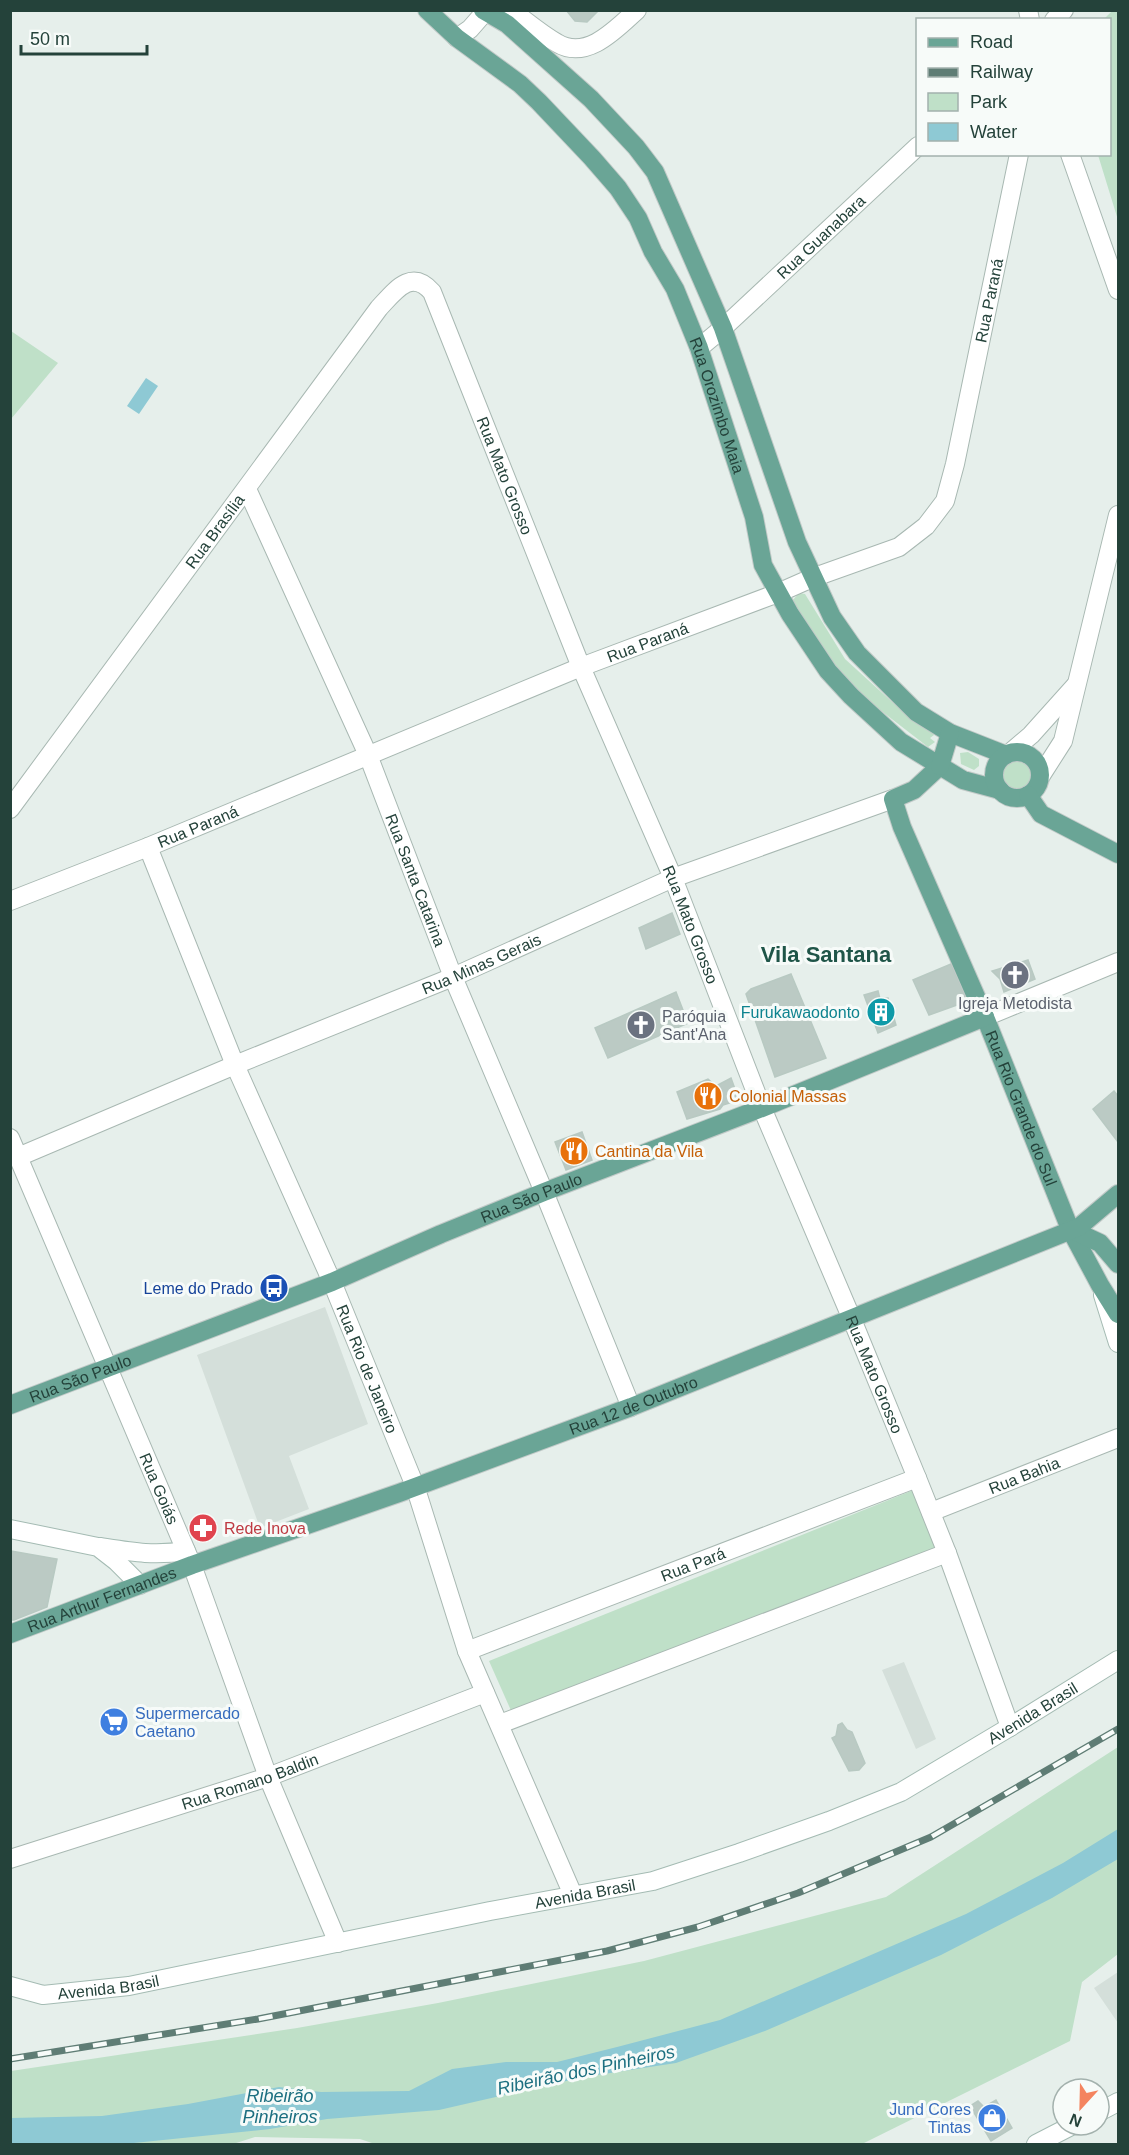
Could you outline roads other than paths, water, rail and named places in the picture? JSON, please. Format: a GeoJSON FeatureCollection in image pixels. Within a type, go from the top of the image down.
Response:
{"type":"FeatureCollection","features":[{"type":"Feature","properties":{"kind":"main road","name":"Rua Orozimbo Maia"},"geometry":{"type":"LineString","coordinates":[[427,10],[457,38],[520,84],[539,102],[618,188],[638,218],[653,252],[675,290],[699,348],[754,517],[763,565],[778,593],[828,671],[850,696],[901,742],[963,780],[1000,790]]}},
{"type":"Feature","properties":{"kind":"main road","name":"Rua Orozimbo Maia"},"geometry":{"type":"LineString","coordinates":[[486,11],[507,24],[591,99],[655,171],[723,328],[784,507],[812,578],[832,617],[857,654],[916,711],[950,733],[1009,754]]}},
{"type":"Feature","properties":{"kind":"main road"},"geometry":{"type":"LineString","coordinates":[[940,766],[950,733]]}},
{"type":"Feature","properties":{"kind":"main road"},"geometry":{"type":"LineString","coordinates":[[1026,753],[1037,763],[1040,777],[1034,790],[1028,795],[1013,798],[1000,790],[994,776],[998,761],[1009,754],[1026,753]]}},
{"type":"Feature","properties":{"kind":"main road","name":"Rua Minas Gerais"},"geometry":{"type":"LineString","coordinates":[[893,799],[914,790],[940,766]]}},
{"type":"Feature","properties":{"kind":"main road"},"geometry":{"type":"LineString","coordinates":[[1028,795],[1041,814],[1119,854]]}},
{"type":"Feature","properties":{"kind":"main road","name":"Rua Rio Grande do Sul"},"geometry":{"type":"LineString","coordinates":[[893,799],[902,827],[985,1017],[1070,1229],[1100,1285],[1119,1314]]}},
{"type":"Feature","properties":{"kind":"main road","name":"Rua São Paulo"},"geometry":{"type":"LineString","coordinates":[[10,1405],[332,1282],[544,1192],[762,1108],[985,1017]]}},
{"type":"Feature","properties":{"kind":"main road","name":"Rua 12 de Outubro"},"geometry":{"type":"LineString","coordinates":[[189,1558],[415,1486],[631,1407],[1079,1227],[1119,1194]]}},
{"type":"Feature","properties":{"kind":"main road"},"geometry":{"type":"LineString","coordinates":[[1070,1229],[1100,1243],[1119,1264]]}},
{"type":"Feature","properties":{"kind":"main road","name":"Rua Arthur Fernandes"},"geometry":{"type":"LineString","coordinates":[[10,1634],[140,1585],[189,1558]]}},
{"type":"Feature","properties":{"kind":"street"},"geometry":{"type":"LineString","coordinates":[[511,10],[557,44],[578,49],[593,44],[609,34],[637,10]]}},
{"type":"Feature","properties":{"kind":"street"},"geometry":{"type":"LineString","coordinates":[[457,38],[470,29],[486,11]]}},
{"type":"Feature","properties":{"kind":"street","name":"Rua Guanabara"},"geometry":{"type":"LineString","coordinates":[[699,348],[916,148]]}},
{"type":"Feature","properties":{"kind":"street","name":"Rua Paraná"},"geometry":{"type":"LineString","coordinates":[[10,901],[148,847],[581,667],[899,547],[926,526],[945,501],[956,464],[1019,156]]}},
{"type":"Feature","properties":{"kind":"street"},"geometry":{"type":"LineString","coordinates":[[1071,156],[1119,290]]}},
{"type":"Feature","properties":{"kind":"street","name":"Rua Brasília"},"geometry":{"type":"LineString","coordinates":[[10,809],[397,287],[414,281],[424,283],[432,292]]}},
{"type":"Feature","properties":{"kind":"street","name":"Rua Mato Grosso"},"geometry":{"type":"LineString","coordinates":[[432,292],[581,667],[673,878],[762,1108],[931,1512],[1010,1727]]}},
{"type":"Feature","properties":{"kind":"street","name":"Rua Santa Catarina"},"geometry":{"type":"LineString","coordinates":[[247,489],[368,755],[453,977],[544,1192],[631,1407]]}},
{"type":"Feature","properties":{"kind":"street"},"geometry":{"type":"LineString","coordinates":[[1040,777],[1064,741],[1119,515]]}},
{"type":"Feature","properties":{"kind":"street"},"geometry":{"type":"LineString","coordinates":[[1009,754],[1031,735],[1078,682]]}},
{"type":"Feature","properties":{"kind":"street","name":"Rua Minas Gerais"},"geometry":{"type":"LineString","coordinates":[[18,1157],[235,1065],[453,977],[673,878],[893,799]]}},
{"type":"Feature","properties":{"kind":"street","name":"Rua Rio de Janeiro"},"geometry":{"type":"LineString","coordinates":[[148,847],[235,1065],[332,1282],[415,1486],[467,1651],[573,1895]]}},
{"type":"Feature","properties":{"kind":"street","name":"Rua São Paulo"},"geometry":{"type":"LineString","coordinates":[[985,1017],[1119,962]]}},
{"type":"Feature","properties":{"kind":"street","name":"Rua Goiás"},"geometry":{"type":"LineString","coordinates":[[10,1138],[189,1558],[268,1777],[338,1942]]}},
{"type":"Feature","properties":{"kind":"street"},"geometry":{"type":"LineString","coordinates":[[1100,1285],[1119,1343]]}},
{"type":"Feature","properties":{"kind":"street","name":"Rua Bahia"},"geometry":{"type":"LineString","coordinates":[[931,1512],[1119,1438]]}},
{"type":"Feature","properties":{"kind":"street","name":"Rua Pará"},"geometry":{"type":"LineString","coordinates":[[467,1651],[917,1478]]}},
{"type":"Feature","properties":{"kind":"street"},"geometry":{"type":"LineString","coordinates":[[10,1529],[98,1547],[189,1558]]}},
{"type":"Feature","properties":{"kind":"street"},"geometry":{"type":"LineString","coordinates":[[98,1547],[140,1585]]}},
{"type":"Feature","properties":{"kind":"street"},"geometry":{"type":"LineString","coordinates":[[500,1724],[947,1554]]}},
{"type":"Feature","properties":{"kind":"street","name":"Avenida Brasil"},"geometry":{"type":"LineString","coordinates":[[10,1986],[43,1995],[98,1990],[277,1957],[338,1942],[653,1881],[830,1821],[901,1792],[1119,1660]]}},
{"type":"Feature","properties":{"kind":"street","name":"Rua Romano Baldin"},"geometry":{"type":"LineString","coordinates":[[10,1859],[268,1777],[485,1693]]}},
{"type":"Feature","properties":{"kind":"street"},"geometry":{"type":"LineString","coordinates":[[1036,2145],[1051,2137]]}},
{"type":"Feature","properties":{"kind":"water"},"geometry":{"type":"Polygon","coordinates":[[[146,378],[158,386],[139,414],[127,406],[146,378]]]}},
{"type":"Feature","properties":{"kind":"water","name":"Ribeirão Pinheiros"},"geometry":{"type":"Polygon","coordinates":[[[1118,1829],[1118,1859],[1052,1898],[941,1955],[765,2031],[676,2063],[584,2077],[439,2110],[327,2119],[270,2129],[124,2144],[11,2144],[11,2118],[102,2116],[188,2104],[279,2087],[321,2092],[409,2091],[452,2069],[506,2062],[557,2062],[720,2020],[966,1914],[1063,1863],[1118,1829]]]}},
{"type":"Feature","properties":{"kind":"railway"},"geometry":{"type":"LineString","coordinates":[[10,2059],[258,2019],[607,1951],[698,1927],[798,1893],[931,1837],[1118,1729]]}},
{"type":"Feature","properties":{"kind":"place","name":"Igreja Metodista"},"geometry":{"type":"Point","coordinates":[1015,975]}},
{"type":"Feature","properties":{"kind":"place","name":"Furukawaodonto"},"geometry":{"type":"Point","coordinates":[881,1012]}},
{"type":"Feature","properties":{"kind":"place","name":"Paróquia Sant'Ana"},"geometry":{"type":"Point","coordinates":[641,1025]}},
{"type":"Feature","properties":{"kind":"place","name":"Colonial Massas"},"geometry":{"type":"Point","coordinates":[708,1096]}},
{"type":"Feature","properties":{"kind":"place","name":"Cantina da Vila"},"geometry":{"type":"Point","coordinates":[574,1151]}},
{"type":"Feature","properties":{"kind":"place","name":"Leme do Prado"},"geometry":{"type":"Point","coordinates":[274,1288]}},
{"type":"Feature","properties":{"kind":"place","name":"Rede Inova"},"geometry":{"type":"Point","coordinates":[203,1528]}},
{"type":"Feature","properties":{"kind":"place","name":"Supermercado Caetano"},"geometry":{"type":"Point","coordinates":[114,1722]}},
{"type":"Feature","properties":{"kind":"place","name":"Jund Cores Tintas"},"geometry":{"type":"Point","coordinates":[992,2118]}},
{"type":"Feature","properties":{"kind":"district","name":"Vila Santana"},"geometry":{"type":"Point","coordinates":[826,954]}},
{"type":"Feature","properties":{"kind":"water label","name":"Ribeirão dos Pinheiros"},"geometry":{"type":"Point","coordinates":[586,2070]}}]}
